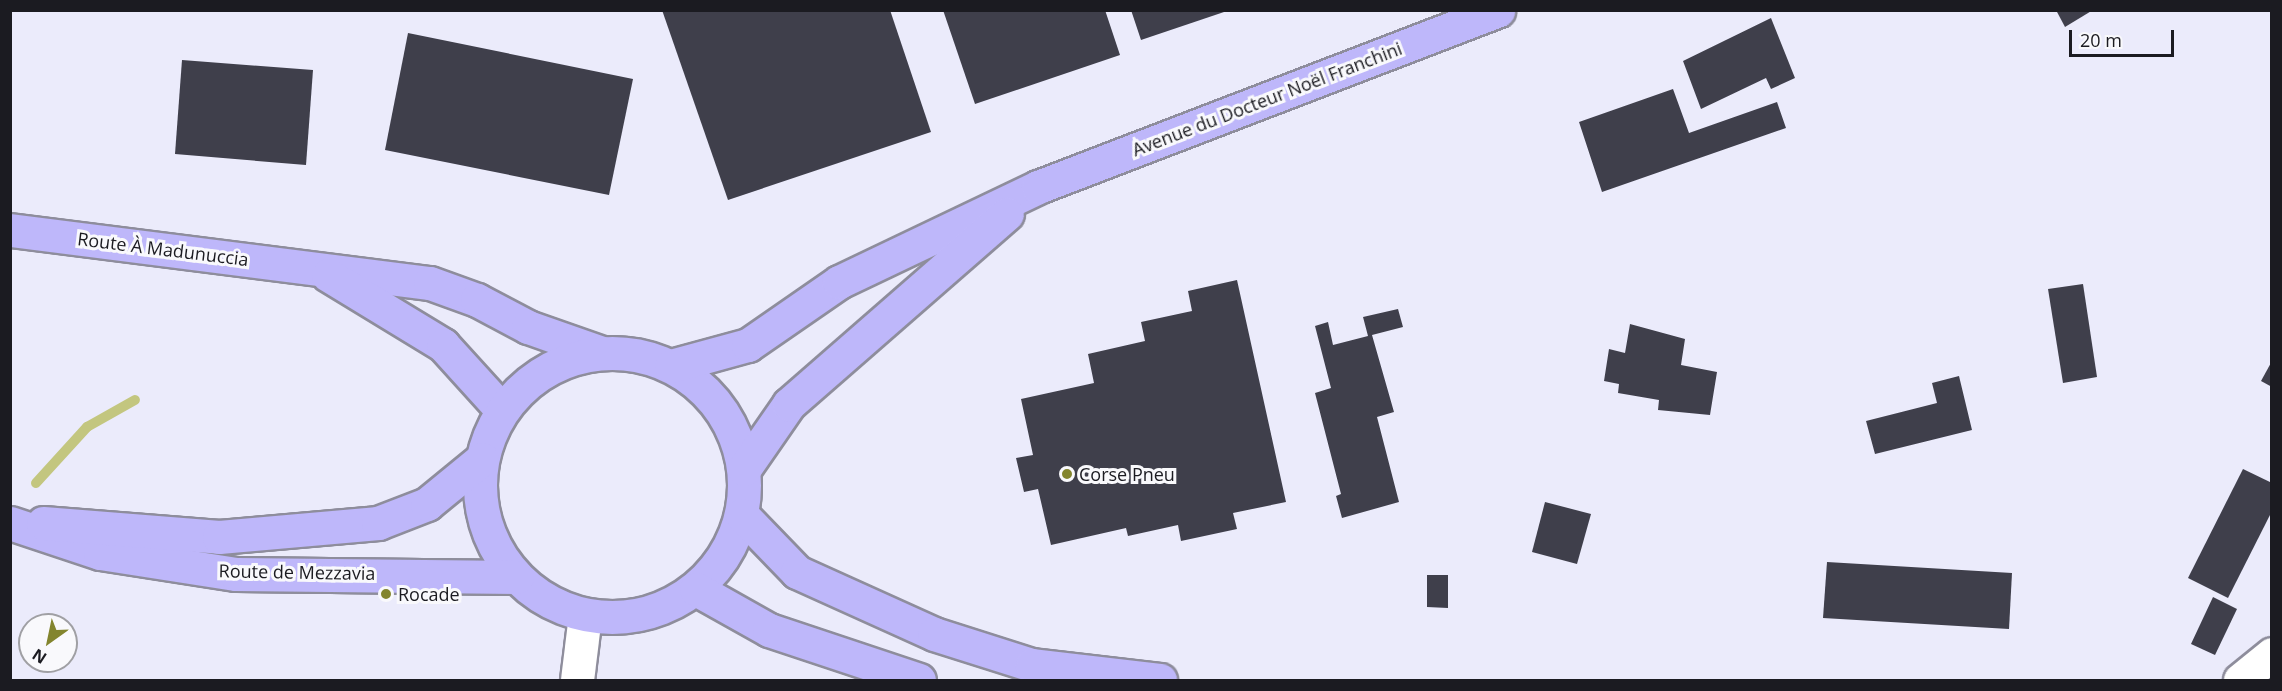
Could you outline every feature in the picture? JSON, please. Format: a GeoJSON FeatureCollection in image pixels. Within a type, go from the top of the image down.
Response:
{"type":"FeatureCollection","features":[{"type":"Feature","properties":{"kind":"main road","name":"Avenue du Docteur Noël Franchini"},"geometry":{"type":"LineString","coordinates":[[671,366],[748,345],[839,282],[1038,187],[1498,10]]}},
{"type":"Feature","properties":{"kind":"main road","name":"Avenue du Docteur Noël Franchini"},"geometry":{"type":"LineString","coordinates":[[744,468],[789,404],[1038,187]]}},
{"type":"Feature","properties":{"kind":"main road","name":"Route À Madunuccia"},"geometry":{"type":"LineString","coordinates":[[10,230],[430,283],[477,300],[528,327],[602,352]]}},
{"type":"Feature","properties":{"kind":"main road","name":"Route À Madunuccia"},"geometry":{"type":"LineString","coordinates":[[316,268],[443,345],[502,410]]}},
{"type":"Feature","properties":{"kind":"main road"},"geometry":{"type":"LineString","coordinates":[[602,352],[632,354],[671,366],[700,385],[723,411],[744,468],[742,515],[733,543],[717,568],[696,589],[662,608],[625,618],[585,615],[549,601],[517,577],[498,552],[485,523],[480,491],[482,459],[502,410],[529,381],[563,361],[602,352]]}},
{"type":"Feature","properties":{"kind":"main road","name":"Route de Mezzavia"},"geometry":{"type":"LineString","coordinates":[[10,523],[103,525],[219,537],[378,524],[427,504],[482,459]]}},
{"type":"Feature","properties":{"kind":"main road"},"geometry":{"type":"LineString","coordinates":[[742,515],[798,572],[934,634],[1032,665],[1160,681]]}},
{"type":"Feature","properties":{"kind":"main road","name":"Route de Mezzavia"},"geometry":{"type":"LineString","coordinates":[[10,523],[100,554],[236,574],[517,577]]}},
{"type":"Feature","properties":{"kind":"main road"},"geometry":{"type":"LineString","coordinates":[[696,589],[769,630],[919,681]]}},
{"type":"Feature","properties":{"kind":"street"},"geometry":{"type":"LineString","coordinates":[[577,681],[585,615]]}},
{"type":"Feature","properties":{"kind":"street"},"geometry":{"type":"LineString","coordinates":[[2240,681],[2271,654]]}},
{"type":"Feature","properties":{"kind":"building"},"geometry":{"type":"Polygon","coordinates":[[[662,10],[890,10],[931,132],[728,200],[662,10]]]}},
{"type":"Feature","properties":{"kind":"building"},"geometry":{"type":"Polygon","coordinates":[[[943,10],[1105,10],[1120,55],[975,104],[943,10]]]}},
{"type":"Feature","properties":{"kind":"building"},"geometry":{"type":"Polygon","coordinates":[[[1131,10],[1227,10],[1227,11],[1141,40],[1131,10]]]}},
{"type":"Feature","properties":{"kind":"building"},"geometry":{"type":"Polygon","coordinates":[[[2056,10],[2093,10],[2065,27],[2056,10]]]}},
{"type":"Feature","properties":{"kind":"building"},"geometry":{"type":"Polygon","coordinates":[[[1771,18],[1795,78],[1771,89],[1766,78],[1701,109],[1683,61],[1771,18]]]}},
{"type":"Feature","properties":{"kind":"building"},"geometry":{"type":"Polygon","coordinates":[[[408,33],[633,79],[609,195],[385,150],[408,33]]]}},
{"type":"Feature","properties":{"kind":"building"},"geometry":{"type":"Polygon","coordinates":[[[182,60],[313,70],[306,165],[175,154],[182,60]]]}},
{"type":"Feature","properties":{"kind":"building"},"geometry":{"type":"Polygon","coordinates":[[[1673,89],[1689,133],[1777,102],[1786,128],[1602,192],[1579,122],[1673,89]]]}},
{"type":"Feature","properties":{"kind":"building"},"geometry":{"type":"Polygon","coordinates":[[[1237,280],[1286,502],[1233,513],[1237,529],[1181,541],[1178,525],[1128,536],[1126,528],[1051,545],[1038,489],[1024,492],[1016,458],[1033,455],[1021,399],[1094,383],[1088,354],[1145,341],[1141,322],[1192,311],[1188,291],[1237,280]]]}},
{"type":"Feature","properties":{"kind":"building"},"geometry":{"type":"Polygon","coordinates":[[[2083,284],[2097,377],[2063,383],[2048,289],[2083,284]]]}},
{"type":"Feature","properties":{"kind":"building"},"geometry":{"type":"Polygon","coordinates":[[[1398,309],[1403,327],[1372,335],[1394,412],[1377,417],[1399,502],[1342,518],[1336,496],[1341,494],[1315,393],[1331,388],[1315,326],[1328,322],[1333,345],[1368,336],[1363,317],[1398,309]]]}},
{"type":"Feature","properties":{"kind":"building"},"geometry":{"type":"Polygon","coordinates":[[[1630,324],[1685,339],[1681,365],[1717,372],[1710,415],[1658,410],[1659,400],[1618,393],[1619,384],[1604,381],[1609,349],[1625,353],[1630,324]]]}},
{"type":"Feature","properties":{"kind":"building"},"geometry":{"type":"Polygon","coordinates":[[[2272,361],[2272,387],[2261,381],[2272,361]]]}},
{"type":"Feature","properties":{"kind":"building"},"geometry":{"type":"Polygon","coordinates":[[[1959,376],[1972,430],[1875,454],[1866,421],[1937,403],[1932,383],[1959,376]]]}},
{"type":"Feature","properties":{"kind":"building"},"geometry":{"type":"Polygon","coordinates":[[[2243,469],[2272,483],[2272,511],[2228,598],[2188,578],[2243,469]]]}},
{"type":"Feature","properties":{"kind":"building"},"geometry":{"type":"Polygon","coordinates":[[[1545,502],[1591,514],[1577,564],[1532,552],[1545,502]]]}},
{"type":"Feature","properties":{"kind":"building"},"geometry":{"type":"Polygon","coordinates":[[[1827,562],[2012,573],[2009,629],[1823,618],[1827,562]]]}},
{"type":"Feature","properties":{"kind":"building"},"geometry":{"type":"Polygon","coordinates":[[[1427,575],[1448,575],[1448,608],[1427,607],[1427,575]]]}},
{"type":"Feature","properties":{"kind":"building"},"geometry":{"type":"Polygon","coordinates":[[[2213,597],[2237,609],[2215,655],[2191,644],[2213,597]]]}},
{"type":"Feature","properties":{"kind":"waterway"},"geometry":{"type":"LineString","coordinates":[[36,483],[87,427],[135,400]]}},
{"type":"Feature","properties":{"kind":"place","name":"Corse Pneu"},"geometry":{"type":"Point","coordinates":[1067,474]}},
{"type":"Feature","properties":{"kind":"place","name":"Rocade"},"geometry":{"type":"Point","coordinates":[386,594]}}]}
